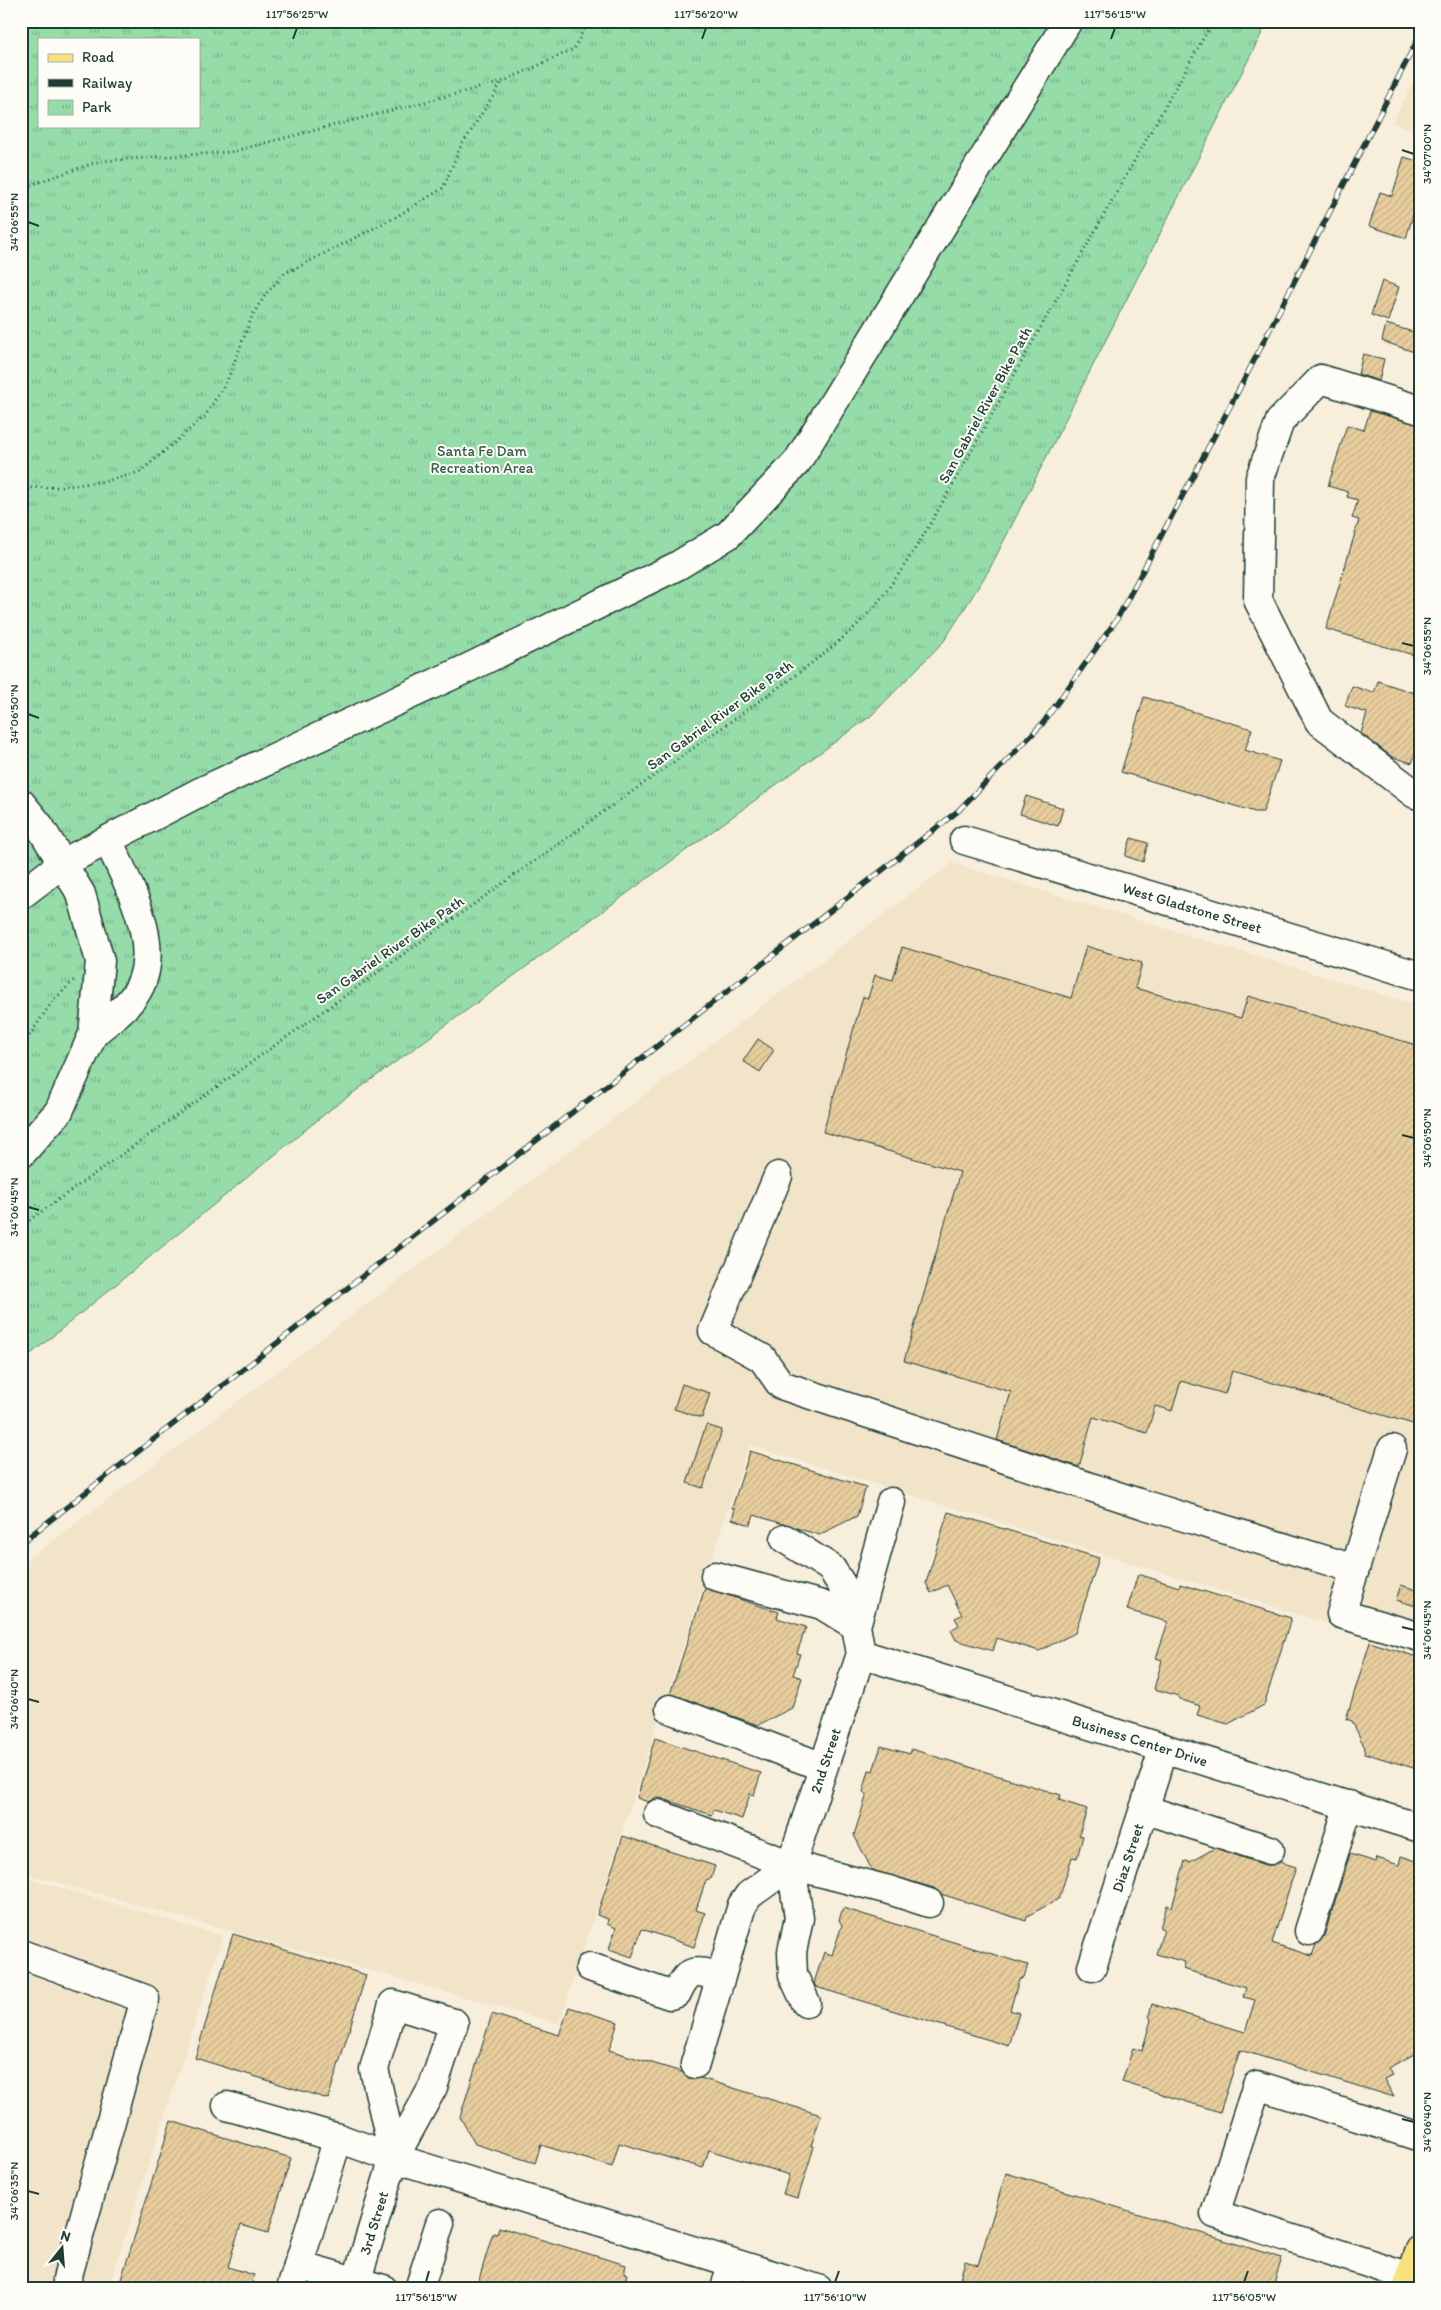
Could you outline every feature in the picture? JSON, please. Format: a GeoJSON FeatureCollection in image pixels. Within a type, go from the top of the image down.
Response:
{"type":"FeatureCollection","features":[{"type":"Feature","properties":{"kind":"main road"},"geometry":{"type":"LineString","coordinates":[[1409,2283],[1420,2250]]}},
{"type":"Feature","properties":{"kind":"street"},"geometry":{"type":"LineString","coordinates":[[21,895],[64,863],[200,792],[468,668],[677,566],[728,535],[798,462],[1068,21]]}},
{"type":"Feature","properties":{"kind":"street"},"geometry":{"type":"LineString","coordinates":[[1420,410],[1321,380],[1280,421],[1260,478],[1258,600],[1319,721],[1415,794],[1420,795]]}},
{"type":"Feature","properties":{"kind":"street"},"geometry":{"type":"LineString","coordinates":[[21,804],[39,825],[64,863],[81,894],[100,961],[93,1034],[59,1111],[21,1154]]}},
{"type":"Feature","properties":{"kind":"street"},"geometry":{"type":"LineString","coordinates":[[93,1034],[131,1000],[141,982],[148,953],[142,917],[108,840]]}},
{"type":"Feature","properties":{"kind":"street","name":"West Gladstone Street"},"geometry":{"type":"LineString","coordinates":[[964,840],[1420,976]]}},
{"type":"Feature","properties":{"kind":"street"},"geometry":{"type":"LineString","coordinates":[[778,1176],[713,1331],[762,1358],[781,1385],[1145,1505],[1355,1568]]}},
{"type":"Feature","properties":{"kind":"street"},"geometry":{"type":"LineString","coordinates":[[1392,1449],[1341,1614],[1420,1637]]}},
{"type":"Feature","properties":{"kind":"street"},"geometry":{"type":"LineString","coordinates":[[856,1626],[891,1502]]}},
{"type":"Feature","properties":{"kind":"street"},"geometry":{"type":"LineString","coordinates":[[785,1539],[831,1568],[842,1585],[856,1626],[861,1654]]}},
{"type":"Feature","properties":{"kind":"street"},"geometry":{"type":"LineString","coordinates":[[715,1576],[822,1605],[856,1626]]}},
{"type":"Feature","properties":{"kind":"street","name":"Business Center Drive"},"geometry":{"type":"LineString","coordinates":[[861,1654],[1420,1828]]}},
{"type":"Feature","properties":{"kind":"street","name":"2nd Street"},"geometry":{"type":"LineString","coordinates":[[791,1865],[861,1654]]}},
{"type":"Feature","properties":{"kind":"street"},"geometry":{"type":"LineString","coordinates":[[670,1709],[823,1767]]}},
{"type":"Feature","properties":{"kind":"street","name":"Diaz Street"},"geometry":{"type":"LineString","coordinates":[[1092,1967],[1164,1748]]}},
{"type":"Feature","properties":{"kind":"street"},"geometry":{"type":"LineString","coordinates":[[1309,1931],[1349,1805]]}},
{"type":"Feature","properties":{"kind":"street"},"geometry":{"type":"LineString","coordinates":[[1144,1809],[1270,1850]]}},
{"type":"Feature","properties":{"kind":"street"},"geometry":{"type":"LineString","coordinates":[[658,1814],[684,1822],[791,1865],[889,1890],[929,1903]]}},
{"type":"Feature","properties":{"kind":"street"},"geometry":{"type":"LineString","coordinates":[[695,2064],[742,1905],[749,1895],[791,1865]]}},
{"type":"Feature","properties":{"kind":"street"},"geometry":{"type":"LineString","coordinates":[[791,1865],[799,1918],[792,1952],[793,1974],[806,2003]]}},
{"type":"Feature","properties":{"kind":"street"},"geometry":{"type":"LineString","coordinates":[[21,1954],[145,1999],[67,2279],[67,2289]]}},
{"type":"Feature","properties":{"kind":"street"},"geometry":{"type":"LineString","coordinates":[[590,1967],[670,1995],[677,1993],[690,1972],[700,1971],[720,1977]]}},
{"type":"Feature","properties":{"kind":"street","name":"3rd Street"},"geometry":{"type":"LineString","coordinates":[[355,2286],[394,2158],[433,2086],[454,2023],[393,2004],[374,2069],[394,2158]]}},
{"type":"Feature","properties":{"kind":"street"},"geometry":{"type":"LineString","coordinates":[[1409,2283],[1215,2214],[1257,2085],[1420,2138]]}},
{"type":"Feature","properties":{"kind":"street"},"geometry":{"type":"LineString","coordinates":[[228,2106],[338,2138],[394,2158],[808,2287]]}},
{"type":"Feature","properties":{"kind":"street"},"geometry":{"type":"LineString","coordinates":[[338,2138],[294,2277],[383,2289]]}},
{"type":"Feature","properties":{"kind":"street"},"geometry":{"type":"LineString","coordinates":[[419,2289],[440,2223]]}},
{"type":"Feature","properties":{"kind":"street"},"geometry":{"type":"LineString","coordinates":[[725,2289],[732,2263]]}},
{"type":"Feature","properties":{"kind":"path"},"geometry":{"type":"LineString","coordinates":[[21,188],[100,161],[230,152],[502,82],[574,49],[588,21]]}},
{"type":"Feature","properties":{"kind":"path","name":"San Gabriel River Bike Path"},"geometry":{"type":"LineString","coordinates":[[21,1226],[790,680],[842,639],[866,615],[888,590],[932,521],[1213,21]]}},
{"type":"Feature","properties":{"kind":"path"},"geometry":{"type":"LineString","coordinates":[[21,488],[61,487],[106,481],[140,472],[205,416],[227,381],[253,314],[266,294],[284,274],[396,217],[443,188],[460,148],[502,82]]}},
{"type":"Feature","properties":{"kind":"path"},"geometry":{"type":"LineString","coordinates":[[21,1048],[52,1002],[72,980],[99,974]]}},
{"type":"Feature","properties":{"kind":"shaded area"},"geometry":{"type":"Polygon","coordinates":[[[1420,70],[1420,131],[1392,123],[1420,70]]]}},
{"type":"Feature","properties":{"kind":"shaded area"},"geometry":{"type":"Polygon","coordinates":[[[952,863],[1420,1006],[1420,1652],[749,1445],[559,2024],[21,1872],[21,1565],[952,863]]]}},
{"type":"Feature","properties":{"kind":"shaded area"},"geometry":{"type":"Polygon","coordinates":[[[21,1876],[223,1936],[108,2289],[21,2289],[21,1876]]]}},
{"type":"Feature","properties":{"kind":"green space","name":"Santa Fe Dam Recreation Area"},"geometry":{"type":"Polygon","coordinates":[[[21,21],[1268,21],[989,570],[944,641],[872,715],[331,1109],[21,1362],[21,21]]]}},
{"type":"Feature","properties":{"kind":"building"},"geometry":{"type":"Polygon","coordinates":[[[1404,157],[1420,162],[1420,193],[1406,238],[1369,226],[1380,192],[1392,196],[1404,157]]]}},
{"type":"Feature","properties":{"kind":"building"},"geometry":{"type":"Polygon","coordinates":[[[1382,281],[1399,287],[1388,321],[1371,315],[1382,281]]]}},
{"type":"Feature","properties":{"kind":"building"},"geometry":{"type":"Polygon","coordinates":[[[1386,324],[1420,334],[1420,354],[1382,341],[1386,324]]]}},
{"type":"Feature","properties":{"kind":"building"},"geometry":{"type":"Polygon","coordinates":[[[1363,354],[1384,359],[1379,381],[1358,374],[1363,354]]]}},
{"type":"Feature","properties":{"kind":"building"},"geometry":{"type":"Polygon","coordinates":[[[1370,411],[1420,425],[1420,657],[1326,629],[1359,520],[1352,518],[1358,500],[1347,497],[1348,492],[1328,486],[1347,425],[1364,430],[1370,411]]]}},
{"type":"Feature","properties":{"kind":"building"},"geometry":{"type":"Polygon","coordinates":[[[1378,681],[1420,695],[1420,741],[1412,763],[1392,757],[1361,733],[1367,713],[1345,706],[1352,686],[1374,693],[1378,681]]]}},
{"type":"Feature","properties":{"kind":"building"},"geometry":{"type":"Polygon","coordinates":[[[1144,697],[1252,729],[1245,750],[1280,761],[1263,812],[1255,812],[1121,772],[1144,697]]]}},
{"type":"Feature","properties":{"kind":"building"},"geometry":{"type":"Polygon","coordinates":[[[1026,796],[1063,808],[1058,826],[1020,814],[1026,796]]]}},
{"type":"Feature","properties":{"kind":"building"},"geometry":{"type":"Polygon","coordinates":[[[1131,838],[1148,843],[1143,862],[1125,856],[1131,838]]]}},
{"type":"Feature","properties":{"kind":"building"},"geometry":{"type":"Polygon","coordinates":[[[1086,946],[1142,963],[1135,988],[1241,1018],[1248,996],[1420,1046],[1420,1426],[1232,1371],[1225,1394],[1181,1381],[1172,1411],[1155,1406],[1147,1433],[1093,1417],[1079,1467],[997,1440],[1011,1392],[904,1361],[960,1172],[823,1132],[863,997],[868,998],[875,975],[893,980],[902,947],[1071,998],[1086,946]]]}},
{"type":"Feature","properties":{"kind":"building"},"geometry":{"type":"Polygon","coordinates":[[[758,1039],[774,1050],[760,1072],[743,1061],[758,1039]]]}},
{"type":"Feature","properties":{"kind":"building"},"geometry":{"type":"Polygon","coordinates":[[[682,1384],[710,1393],[702,1418],[674,1409],[682,1384]]]}},
{"type":"Feature","properties":{"kind":"building"},"geometry":{"type":"Polygon","coordinates":[[[706,1425],[722,1430],[703,1488],[687,1483],[706,1425]]]}},
{"type":"Feature","properties":{"kind":"building"},"geometry":{"type":"Polygon","coordinates":[[[750,1451],[866,1487],[857,1516],[819,1535],[754,1515],[750,1525],[732,1519],[735,1509],[732,1508],[750,1451]]]}},
{"type":"Feature","properties":{"kind":"building"},"geometry":{"type":"Polygon","coordinates":[[[948,1512],[1099,1558],[1075,1633],[1039,1651],[997,1638],[993,1651],[956,1640],[951,1630],[959,1625],[955,1618],[962,1615],[947,1585],[931,1593],[926,1583],[948,1512]]]}},
{"type":"Feature","properties":{"kind":"building"},"geometry":{"type":"Polygon","coordinates":[[[1138,1574],[1179,1587],[1180,1584],[1291,1618],[1264,1705],[1228,1724],[1197,1715],[1200,1706],[1179,1699],[1179,1696],[1154,1689],[1162,1660],[1156,1658],[1168,1622],[1127,1610],[1138,1574]]]}},
{"type":"Feature","properties":{"kind":"building"},"geometry":{"type":"Polygon","coordinates":[[[1401,1585],[1420,1591],[1416,1606],[1396,1600],[1401,1585]]]}},
{"type":"Feature","properties":{"kind":"building"},"geometry":{"type":"Polygon","coordinates":[[[705,1588],[779,1612],[777,1618],[806,1627],[797,1653],[800,1654],[793,1675],[802,1678],[792,1708],[758,1725],[670,1694],[705,1588]]]}},
{"type":"Feature","properties":{"kind":"building"},"geometry":{"type":"Polygon","coordinates":[[[1370,1642],[1420,1658],[1420,1770],[1364,1753],[1365,1748],[1352,1721],[1346,1719],[1370,1642]]]}},
{"type":"Feature","properties":{"kind":"building"},"geometry":{"type":"Polygon","coordinates":[[[655,1738],[761,1773],[754,1795],[750,1794],[742,1819],[714,1810],[712,1815],[657,1797],[648,1802],[637,1798],[655,1738]]]}},
{"type":"Feature","properties":{"kind":"building"},"geometry":{"type":"Polygon","coordinates":[[[881,1746],[910,1754],[911,1749],[1061,1795],[1059,1800],[1087,1809],[1079,1835],[1083,1836],[1077,1858],[1072,1857],[1059,1899],[1027,1916],[1026,1921],[941,1894],[934,1888],[872,1870],[854,1835],[867,1794],[863,1792],[869,1770],[873,1771],[881,1746]]]}},
{"type":"Feature","properties":{"kind":"building"},"geometry":{"type":"Polygon","coordinates":[[[623,1836],[715,1866],[711,1878],[706,1880],[696,1910],[705,1913],[694,1947],[642,1929],[632,1957],[609,1949],[616,1928],[607,1924],[608,1919],[597,1915],[623,1836]]]}},
{"type":"Feature","properties":{"kind":"building"},"geometry":{"type":"Polygon","coordinates":[[[1215,1848],[1265,1865],[1273,1865],[1280,1862],[1296,1867],[1272,1943],[1312,1956],[1316,1944],[1324,1936],[1350,1854],[1376,1862],[1377,1858],[1399,1865],[1401,1856],[1420,1862],[1420,2051],[1388,2068],[1392,2075],[1384,2079],[1394,2097],[1240,2050],[1220,2112],[1122,2082],[1133,2048],[1142,2051],[1151,2020],[1149,2015],[1152,2004],[1245,2032],[1255,2000],[1243,1997],[1246,1988],[1183,1969],[1185,1962],[1156,1954],[1164,1929],[1160,1928],[1167,1905],[1172,1907],[1185,1861],[1190,1862],[1215,1848]]]}},
{"type":"Feature","properties":{"kind":"building"},"geometry":{"type":"Polygon","coordinates":[[[843,1908],[1028,1965],[1024,1977],[1019,1980],[1010,2010],[1019,2013],[1009,2046],[816,1987],[814,1983],[824,1952],[832,1955],[842,1925],[839,1920],[843,1908]]]}},
{"type":"Feature","properties":{"kind":"building"},"geometry":{"type":"Polygon","coordinates":[[[233,1934],[366,1975],[328,2099],[195,2058],[233,1934]]]}},
{"type":"Feature","properties":{"kind":"building"},"geometry":{"type":"Polygon","coordinates":[[[569,2007],[618,2022],[609,2050],[682,2072],[690,2079],[701,2078],[821,2115],[811,2146],[814,2147],[798,2198],[783,2194],[789,2175],[709,2150],[703,2168],[619,2143],[612,2167],[541,2145],[535,2163],[475,2144],[460,2117],[492,2014],[559,2035],[569,2007]]]}},
{"type":"Feature","properties":{"kind":"building"},"geometry":{"type":"Polygon","coordinates":[[[171,2121],[291,2158],[268,2233],[241,2225],[234,2246],[228,2267],[254,2275],[250,2289],[118,2289],[171,2121]]]}},
{"type":"Feature","properties":{"kind":"building"},"geometry":{"type":"Polygon","coordinates":[[[1006,2173],[1282,2258],[1272,2289],[970,2289],[972,2282],[960,2279],[965,2261],[978,2265],[1006,2173]]]}},
{"type":"Feature","properties":{"kind":"building"},"geometry":{"type":"Polygon","coordinates":[[[499,2227],[626,2265],[624,2273],[627,2274],[623,2289],[476,2289],[493,2233],[497,2234],[499,2227]]]}},
{"type":"Feature","properties":{"kind":"railway"},"geometry":{"type":"LineString","coordinates":[[21,1543],[958,811],[1043,723],[1117,619],[1244,380],[1420,35]]}}]}
